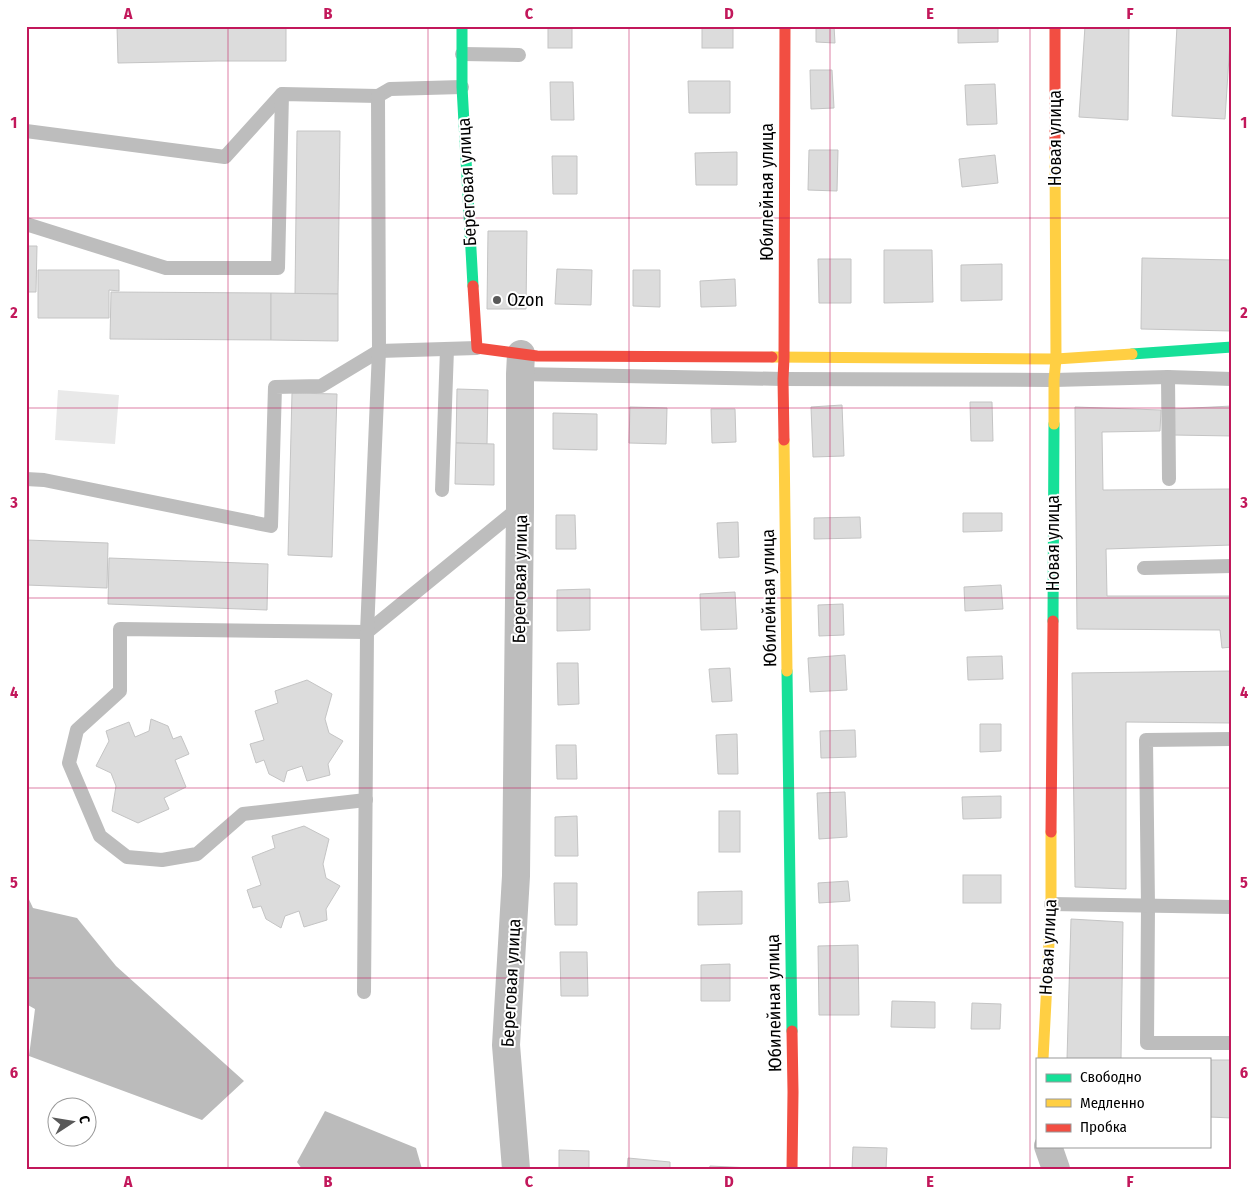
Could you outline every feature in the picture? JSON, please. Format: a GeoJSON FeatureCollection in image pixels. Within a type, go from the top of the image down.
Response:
{"type":"FeatureCollection","features":[{"type":"Feature","properties":{"kind":"street","name":"Береговая улица"},"geometry":{"type":"LineString","coordinates":[[462,26],[462,86],[477,348]]}},
{"type":"Feature","properties":{"kind":"street","name":"Юбилейная улица"},"geometry":{"type":"LineString","coordinates":[[785,26],[783,380],[793,1092],[792,1169]]}},
{"type":"Feature","properties":{"kind":"street","name":"Новая улица"},"geometry":{"type":"LineString","coordinates":[[1043,1058],[1051,904],[1054,380],[1056,359],[1055,26]]}},
{"type":"Feature","properties":{"kind":"street"},"geometry":{"type":"LineString","coordinates":[[477,348],[520,364],[537,356],[1056,359],[1232,347]]}},
{"type":"Feature","properties":{"kind":"street","name":"Береговая улица"},"geometry":{"type":"LineString","coordinates":[[516,1169],[506,1045],[516,876],[520,364]]}},
{"type":"Feature","properties":{"kind":"street"},"geometry":{"type":"LineString","coordinates":[[1049,1148],[1056,1169]]}},
{"type":"Feature","properties":{"kind":"lane"},"geometry":{"type":"LineString","coordinates":[[462,54],[519,55]]}},
{"type":"Feature","properties":{"kind":"lane"},"geometry":{"type":"LineString","coordinates":[[26,131],[225,157],[282,94],[378,96],[390,90],[462,86]]}},
{"type":"Feature","properties":{"kind":"lane"},"geometry":{"type":"LineString","coordinates":[[26,224],[166,268],[278,268],[282,94]]}},
{"type":"Feature","properties":{"kind":"lane"},"geometry":{"type":"LineString","coordinates":[[364,992],[367,632],[379,351],[378,96]]}},
{"type":"Feature","properties":{"kind":"lane"},"geometry":{"type":"LineString","coordinates":[[26,479],[44,480],[271,526],[275,387],[321,386],[379,351],[477,348]]}},
{"type":"Feature","properties":{"kind":"lane"},"geometry":{"type":"LineString","coordinates":[[442,490],[447,349]]}},
{"type":"Feature","properties":{"kind":"lane"},"geometry":{"type":"LineString","coordinates":[[520,364],[783,380],[1054,380],[1168,377],[1232,379]]}},
{"type":"Feature","properties":{"kind":"lane"},"geometry":{"type":"LineString","coordinates":[[1168,377],[1169,479]]}},
{"type":"Feature","properties":{"kind":"lane"},"geometry":{"type":"LineString","coordinates":[[366,800],[243,814],[197,854],[162,860],[126,857],[100,836],[69,763],[77,730],[120,691],[120,629],[367,632],[520,507]]}},
{"type":"Feature","properties":{"kind":"lane"},"geometry":{"type":"LineString","coordinates":[[1144,568],[1232,566]]}},
{"type":"Feature","properties":{"kind":"lane"},"geometry":{"type":"LineString","coordinates":[[1232,739],[1146,740],[1147,1043],[1232,1043]]}},
{"type":"Feature","properties":{"kind":"lane"},"geometry":{"type":"LineString","coordinates":[[1051,904],[1232,907]]}},
{"type":"Feature","properties":{"kind":"shaded area"},"geometry":{"type":"Polygon","coordinates":[[[58,390],[119,395],[115,444],[55,440],[58,390]]]}},
{"type":"Feature","properties":{"kind":"shaded area"},"geometry":{"type":"Polygon","coordinates":[[[26,893],[33,908],[77,918],[116,966],[244,1081],[202,1120],[29,1056],[35,1009],[26,1004],[26,893]]]}},
{"type":"Feature","properties":{"kind":"shaded area"},"geometry":{"type":"Polygon","coordinates":[[[325,1111],[416,1148],[422,1169],[302,1169],[297,1162],[325,1111]]]}},
{"type":"Feature","properties":{"kind":"building"},"geometry":{"type":"Polygon","coordinates":[[[117,26],[286,26],[286,61],[118,63],[117,26]]]}},
{"type":"Feature","properties":{"kind":"building"},"geometry":{"type":"Polygon","coordinates":[[[548,26],[572,26],[572,48],[548,48],[548,26]]]}},
{"type":"Feature","properties":{"kind":"building"},"geometry":{"type":"Polygon","coordinates":[[[702,26],[733,26],[733,48],[702,48],[702,26]]]}},
{"type":"Feature","properties":{"kind":"building"},"geometry":{"type":"Polygon","coordinates":[[[816,26],[834,26],[835,43],[816,42],[816,26]]]}},
{"type":"Feature","properties":{"kind":"building"},"geometry":{"type":"Polygon","coordinates":[[[958,26],[998,26],[998,42],[958,43],[958,26]]]}},
{"type":"Feature","properties":{"kind":"building"},"geometry":{"type":"Polygon","coordinates":[[[1085,26],[1129,26],[1128,120],[1079,117],[1085,26]]]}},
{"type":"Feature","properties":{"kind":"building"},"geometry":{"type":"Polygon","coordinates":[[[1177,26],[1231,26],[1225,119],[1172,116],[1177,26]]]}},
{"type":"Feature","properties":{"kind":"building"},"geometry":{"type":"Polygon","coordinates":[[[810,70],[832,70],[834,108],[811,109],[810,70]]]}},
{"type":"Feature","properties":{"kind":"building"},"geometry":{"type":"Polygon","coordinates":[[[688,81],[730,81],[730,113],[689,113],[688,81]]]}},
{"type":"Feature","properties":{"kind":"building"},"geometry":{"type":"Polygon","coordinates":[[[550,82],[573,82],[574,120],[551,120],[550,82]]]}},
{"type":"Feature","properties":{"kind":"building"},"geometry":{"type":"Polygon","coordinates":[[[995,84],[997,124],[967,125],[965,85],[995,84]]]}},
{"type":"Feature","properties":{"kind":"building"},"geometry":{"type":"Polygon","coordinates":[[[297,131],[340,131],[338,294],[295,294],[297,131]]]}},
{"type":"Feature","properties":{"kind":"building"},"geometry":{"type":"Polygon","coordinates":[[[809,150],[838,150],[837,191],[808,190],[809,150]]]}},
{"type":"Feature","properties":{"kind":"building"},"geometry":{"type":"Polygon","coordinates":[[[737,152],[737,185],[696,185],[695,153],[737,152]]]}},
{"type":"Feature","properties":{"kind":"building"},"geometry":{"type":"Polygon","coordinates":[[[995,155],[998,183],[962,187],[959,159],[995,155]]]}},
{"type":"Feature","properties":{"kind":"building"},"geometry":{"type":"Polygon","coordinates":[[[552,156],[577,156],[577,194],[553,194],[552,156]]]}},
{"type":"Feature","properties":{"kind":"building"},"geometry":{"type":"Polygon","coordinates":[[[488,231],[527,231],[526,309],[487,309],[488,231]]]}},
{"type":"Feature","properties":{"kind":"building"},"geometry":{"type":"Polygon","coordinates":[[[26,246],[37,246],[36,292],[26,292],[26,246]]]}},
{"type":"Feature","properties":{"kind":"building"},"geometry":{"type":"Polygon","coordinates":[[[884,250],[932,250],[933,302],[884,303],[884,250]]]}},
{"type":"Feature","properties":{"kind":"building"},"geometry":{"type":"Polygon","coordinates":[[[1142,258],[1232,260],[1232,331],[1141,329],[1142,258]]]}},
{"type":"Feature","properties":{"kind":"building"},"geometry":{"type":"Polygon","coordinates":[[[818,259],[851,259],[851,303],[819,303],[818,259]]]}},
{"type":"Feature","properties":{"kind":"building"},"geometry":{"type":"Polygon","coordinates":[[[1002,264],[1002,300],[961,301],[961,265],[1002,264]]]}},
{"type":"Feature","properties":{"kind":"building"},"geometry":{"type":"Polygon","coordinates":[[[557,269],[592,270],[591,305],[555,304],[557,269]]]}},
{"type":"Feature","properties":{"kind":"building"},"geometry":{"type":"Polygon","coordinates":[[[38,270],[119,270],[119,291],[109,290],[109,318],[38,318],[38,270]]]}},
{"type":"Feature","properties":{"kind":"building"},"geometry":{"type":"Polygon","coordinates":[[[633,270],[660,270],[660,307],[633,306],[633,270]]]}},
{"type":"Feature","properties":{"kind":"building"},"geometry":{"type":"Polygon","coordinates":[[[735,279],[736,306],[701,307],[700,281],[735,279]]]}},
{"type":"Feature","properties":{"kind":"building"},"geometry":{"type":"Polygon","coordinates":[[[111,292],[271,293],[271,340],[110,339],[111,292]]]}},
{"type":"Feature","properties":{"kind":"building"},"geometry":{"type":"Polygon","coordinates":[[[271,293],[338,294],[338,341],[271,340],[271,293]]]}},
{"type":"Feature","properties":{"kind":"building"},"geometry":{"type":"Polygon","coordinates":[[[457,389],[488,390],[487,444],[456,443],[457,389]]]}},
{"type":"Feature","properties":{"kind":"building"},"geometry":{"type":"Polygon","coordinates":[[[292,393],[337,394],[332,557],[288,555],[292,393]]]}},
{"type":"Feature","properties":{"kind":"building"},"geometry":{"type":"Polygon","coordinates":[[[970,402],[992,402],[993,441],[971,441],[970,402]]]}},
{"type":"Feature","properties":{"kind":"building"},"geometry":{"type":"Polygon","coordinates":[[[842,405],[844,456],[813,457],[811,407],[842,405]]]}},
{"type":"Feature","properties":{"kind":"building"},"geometry":{"type":"Polygon","coordinates":[[[1232,406],[1232,436],[1173,435],[1173,409],[1232,406]]]}},
{"type":"Feature","properties":{"kind":"building"},"geometry":{"type":"Polygon","coordinates":[[[630,407],[667,408],[666,444],[629,443],[630,407]]]}},
{"type":"Feature","properties":{"kind":"building"},"geometry":{"type":"Polygon","coordinates":[[[1075,407],[1161,410],[1160,431],[1102,432],[1103,490],[1232,489],[1232,545],[1106,549],[1107,596],[1232,596],[1232,647],[1222,648],[1220,630],[1077,629],[1075,407]]]}},
{"type":"Feature","properties":{"kind":"building"},"geometry":{"type":"Polygon","coordinates":[[[711,409],[735,409],[736,442],[712,443],[711,409]]]}},
{"type":"Feature","properties":{"kind":"building"},"geometry":{"type":"Polygon","coordinates":[[[553,413],[597,414],[597,450],[553,449],[553,413]]]}},
{"type":"Feature","properties":{"kind":"building"},"geometry":{"type":"Polygon","coordinates":[[[456,443],[494,444],[494,485],[455,484],[456,443]]]}},
{"type":"Feature","properties":{"kind":"building"},"geometry":{"type":"Polygon","coordinates":[[[963,513],[1002,513],[1002,531],[963,532],[963,513]]]}},
{"type":"Feature","properties":{"kind":"building"},"geometry":{"type":"Polygon","coordinates":[[[556,515],[575,515],[576,549],[556,549],[556,515]]]}},
{"type":"Feature","properties":{"kind":"building"},"geometry":{"type":"Polygon","coordinates":[[[860,517],[861,538],[814,539],[814,518],[860,517]]]}},
{"type":"Feature","properties":{"kind":"building"},"geometry":{"type":"Polygon","coordinates":[[[738,522],[739,557],[719,558],[717,523],[738,522]]]}},
{"type":"Feature","properties":{"kind":"building"},"geometry":{"type":"Polygon","coordinates":[[[26,540],[108,543],[107,588],[26,585],[26,540]]]}},
{"type":"Feature","properties":{"kind":"building"},"geometry":{"type":"Polygon","coordinates":[[[109,558],[268,564],[267,610],[108,604],[109,558]]]}},
{"type":"Feature","properties":{"kind":"building"},"geometry":{"type":"Polygon","coordinates":[[[1001,585],[1003,609],[965,611],[964,587],[1001,585]]]}},
{"type":"Feature","properties":{"kind":"building"},"geometry":{"type":"Polygon","coordinates":[[[590,589],[590,630],[557,631],[557,590],[590,589]]]}},
{"type":"Feature","properties":{"kind":"building"},"geometry":{"type":"Polygon","coordinates":[[[735,592],[737,629],[701,630],[700,594],[735,592]]]}},
{"type":"Feature","properties":{"kind":"building"},"geometry":{"type":"Polygon","coordinates":[[[843,604],[844,635],[819,636],[818,605],[843,604]]]}},
{"type":"Feature","properties":{"kind":"building"},"geometry":{"type":"Polygon","coordinates":[[[845,655],[847,690],[810,692],[808,658],[845,655]]]}},
{"type":"Feature","properties":{"kind":"building"},"geometry":{"type":"Polygon","coordinates":[[[1002,656],[1003,679],[968,680],[967,657],[1002,656]]]}},
{"type":"Feature","properties":{"kind":"building"},"geometry":{"type":"Polygon","coordinates":[[[557,663],[578,663],[579,704],[558,705],[557,663]]]}},
{"type":"Feature","properties":{"kind":"building"},"geometry":{"type":"Polygon","coordinates":[[[730,668],[732,701],[712,702],[709,669],[730,668]]]}},
{"type":"Feature","properties":{"kind":"building"},"geometry":{"type":"Polygon","coordinates":[[[1232,671],[1232,723],[1126,722],[1126,889],[1075,887],[1072,673],[1232,671]]]}},
{"type":"Feature","properties":{"kind":"building"},"geometry":{"type":"Polygon","coordinates":[[[307,680],[332,694],[325,719],[329,733],[343,741],[328,764],[330,775],[307,781],[302,766],[287,771],[284,782],[269,774],[264,760],[256,763],[250,744],[264,740],[255,711],[278,703],[275,691],[307,680]]]}},
{"type":"Feature","properties":{"kind":"building"},"geometry":{"type":"Polygon","coordinates":[[[151,719],[168,726],[173,739],[181,736],[189,754],[175,760],[186,787],[164,798],[169,809],[138,823],[112,811],[116,786],[111,773],[96,766],[109,741],[106,731],[129,722],[135,737],[149,731],[151,719]]]}},
{"type":"Feature","properties":{"kind":"building"},"geometry":{"type":"Polygon","coordinates":[[[980,724],[1001,724],[1001,751],[980,752],[980,724]]]}},
{"type":"Feature","properties":{"kind":"building"},"geometry":{"type":"Polygon","coordinates":[[[855,730],[856,757],[821,758],[820,731],[855,730]]]}},
{"type":"Feature","properties":{"kind":"building"},"geometry":{"type":"Polygon","coordinates":[[[737,734],[738,774],[718,774],[716,735],[737,734]]]}},
{"type":"Feature","properties":{"kind":"building"},"geometry":{"type":"Polygon","coordinates":[[[556,745],[576,745],[577,779],[557,779],[556,745]]]}},
{"type":"Feature","properties":{"kind":"building"},"geometry":{"type":"Polygon","coordinates":[[[845,792],[847,837],[819,839],[817,793],[845,792]]]}},
{"type":"Feature","properties":{"kind":"building"},"geometry":{"type":"Polygon","coordinates":[[[1001,796],[1001,818],[963,819],[962,797],[1001,796]]]}},
{"type":"Feature","properties":{"kind":"building"},"geometry":{"type":"Polygon","coordinates":[[[719,811],[740,811],[740,852],[719,852],[719,811]]]}},
{"type":"Feature","properties":{"kind":"building"},"geometry":{"type":"Polygon","coordinates":[[[577,816],[578,856],[555,856],[555,817],[577,816]]]}},
{"type":"Feature","properties":{"kind":"building"},"geometry":{"type":"Polygon","coordinates":[[[304,826],[329,839],[323,864],[326,878],[340,886],[326,909],[327,920],[304,927],[299,911],[285,916],[281,928],[266,919],[261,906],[253,908],[247,890],[261,885],[252,857],[275,848],[272,836],[304,826]]]}},
{"type":"Feature","properties":{"kind":"building"},"geometry":{"type":"Polygon","coordinates":[[[963,875],[1001,875],[1001,903],[963,903],[963,875]]]}},
{"type":"Feature","properties":{"kind":"building"},"geometry":{"type":"Polygon","coordinates":[[[848,881],[850,901],[819,903],[818,883],[848,881]]]}},
{"type":"Feature","properties":{"kind":"building"},"geometry":{"type":"Polygon","coordinates":[[[554,883],[577,883],[577,925],[555,925],[554,883]]]}},
{"type":"Feature","properties":{"kind":"building"},"geometry":{"type":"Polygon","coordinates":[[[742,891],[742,924],[698,925],[698,892],[742,891]]]}},
{"type":"Feature","properties":{"kind":"building"},"geometry":{"type":"Polygon","coordinates":[[[1071,919],[1123,922],[1121,1058],[1067,1058],[1071,919]]]}},
{"type":"Feature","properties":{"kind":"building"},"geometry":{"type":"Polygon","coordinates":[[[858,945],[859,1015],[819,1015],[818,946],[858,945]]]}},
{"type":"Feature","properties":{"kind":"building"},"geometry":{"type":"Polygon","coordinates":[[[560,952],[587,952],[588,996],[561,996],[560,952]]]}},
{"type":"Feature","properties":{"kind":"building"},"geometry":{"type":"Polygon","coordinates":[[[730,964],[730,1001],[701,1001],[701,965],[730,964]]]}},
{"type":"Feature","properties":{"kind":"building"},"geometry":{"type":"Polygon","coordinates":[[[892,1001],[935,1002],[935,1028],[891,1027],[892,1001]]]}},
{"type":"Feature","properties":{"kind":"building"},"geometry":{"type":"Polygon","coordinates":[[[972,1003],[1001,1004],[1000,1029],[971,1029],[972,1003]]]}},
{"type":"Feature","properties":{"kind":"building"},"geometry":{"type":"Polygon","coordinates":[[[1210,1060],[1232,1060],[1232,1118],[1210,1117],[1210,1060]]]}},
{"type":"Feature","properties":{"kind":"building"},"geometry":{"type":"Polygon","coordinates":[[[853,1147],[887,1148],[886,1169],[852,1169],[853,1147]]]}},
{"type":"Feature","properties":{"kind":"building"},"geometry":{"type":"Polygon","coordinates":[[[559,1150],[589,1151],[589,1169],[559,1169],[559,1150]]]}},
{"type":"Feature","properties":{"kind":"building"},"geometry":{"type":"Polygon","coordinates":[[[628,1158],[670,1162],[670,1169],[627,1169],[628,1158]]]}},
{"type":"Feature","properties":{"kind":"building"},"geometry":{"type":"Polygon","coordinates":[[[710,1166],[751,1168],[709,1169],[710,1166]]]}},
{"type":"Feature","properties":{"kind":"traffic: fast"},"geometry":{"type":"LineString","coordinates":[[462,26],[462,87],[473,286]]}},
{"type":"Feature","properties":{"kind":"traffic: fast"},"geometry":{"type":"LineString","coordinates":[[1132,354],[1232,347]]}},
{"type":"Feature","properties":{"kind":"traffic: fast"},"geometry":{"type":"LineString","coordinates":[[1053,621],[1054,424]]}},
{"type":"Feature","properties":{"kind":"traffic: fast"},"geometry":{"type":"LineString","coordinates":[[787,671],[792,1031]]}},
{"type":"Feature","properties":{"kind":"traffic: slow"},"geometry":{"type":"LineString","coordinates":[[1054,424],[1056,359],[1055,150]]}},
{"type":"Feature","properties":{"kind":"traffic: slow"},"geometry":{"type":"LineString","coordinates":[[772,357],[1056,359],[1132,354]]}},
{"type":"Feature","properties":{"kind":"traffic: slow"},"geometry":{"type":"LineString","coordinates":[[784,440],[787,671]]}},
{"type":"Feature","properties":{"kind":"traffic: slow"},"geometry":{"type":"LineString","coordinates":[[1043,1058],[1051,904],[1051,832]]}},
{"type":"Feature","properties":{"kind":"traffic: jam"},"geometry":{"type":"LineString","coordinates":[[784,440],[785,26]]}},
{"type":"Feature","properties":{"kind":"traffic: jam"},"geometry":{"type":"LineString","coordinates":[[1055,26],[1055,150]]}},
{"type":"Feature","properties":{"kind":"traffic: jam"},"geometry":{"type":"LineString","coordinates":[[473,286],[477,348],[537,356],[772,357]]}},
{"type":"Feature","properties":{"kind":"traffic: jam"},"geometry":{"type":"LineString","coordinates":[[1051,832],[1053,621]]}},
{"type":"Feature","properties":{"kind":"traffic: jam"},"geometry":{"type":"LineString","coordinates":[[792,1031],[792,1169]]}},
{"type":"Feature","properties":{"kind":"place","name":"Ozon"},"geometry":{"type":"Point","coordinates":[497,300]}}]}
